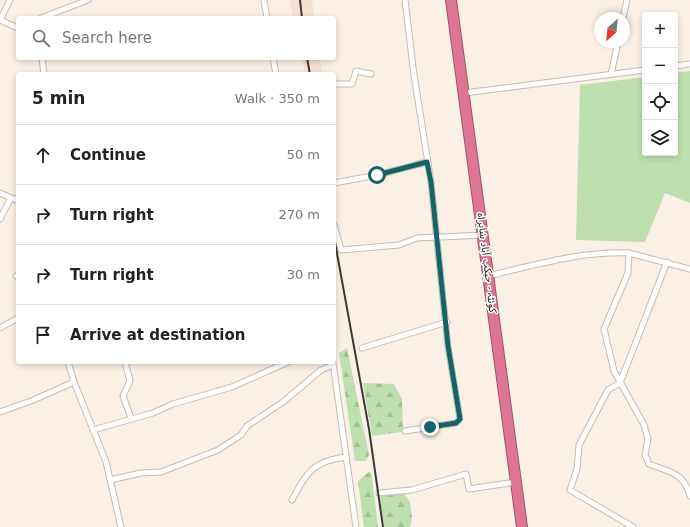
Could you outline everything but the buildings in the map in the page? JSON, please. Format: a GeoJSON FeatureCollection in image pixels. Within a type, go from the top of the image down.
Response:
{"type":"FeatureCollection","features":[{"type":"Feature","properties":{"kind":"highway","name":"کوئٹہ - جیکب آباد شاہراہ"},"geometry":{"type":"LineString","coordinates":[[452,0],[463,93],[484,235],[488,276],[522,527]]}},
{"type":"Feature","properties":{"kind":"street"},"geometry":{"type":"LineString","coordinates":[[10,0],[0,20],[16,27]]}},
{"type":"Feature","properties":{"kind":"street"},"geometry":{"type":"LineString","coordinates":[[46,16],[88,0]]}},
{"type":"Feature","properties":{"kind":"street"},"geometry":{"type":"LineString","coordinates":[[264,0],[267,16]]}},
{"type":"Feature","properties":{"kind":"street"},"geometry":{"type":"LineString","coordinates":[[405,0],[431,182],[447,322],[448,346],[460,419],[456,423],[405,431]]}},
{"type":"Feature","properties":{"kind":"street"},"geometry":{"type":"LineString","coordinates":[[624,12],[627,0]]}},
{"type":"Feature","properties":{"kind":"street"},"geometry":{"type":"LineString","coordinates":[[610,74],[616,48]]}},
{"type":"Feature","properties":{"kind":"street"},"geometry":{"type":"LineString","coordinates":[[42,60],[44,72]]}},
{"type":"Feature","properties":{"kind":"street"},"geometry":{"type":"LineString","coordinates":[[274,60],[276,72]]}},
{"type":"Feature","properties":{"kind":"street"},"geometry":{"type":"LineString","coordinates":[[678,66],[690,64]]}},
{"type":"Feature","properties":{"kind":"street"},"geometry":{"type":"LineString","coordinates":[[463,93],[642,70]]}},
{"type":"Feature","properties":{"kind":"street"},"geometry":{"type":"LineString","coordinates":[[336,84],[352,84],[356,71],[371,74]]}},
{"type":"Feature","properties":{"kind":"street"},"geometry":{"type":"LineString","coordinates":[[336,183],[377,175],[427,162]]}},
{"type":"Feature","properties":{"kind":"street"},"geometry":{"type":"LineString","coordinates":[[0,193],[16,200]]}},
{"type":"Feature","properties":{"kind":"street"},"geometry":{"type":"LineString","coordinates":[[0,219],[11,198]]}},
{"type":"Feature","properties":{"kind":"street"},"geometry":{"type":"LineString","coordinates":[[336,232],[341,250],[399,244],[417,238],[484,235]]}},
{"type":"Feature","properties":{"kind":"street"},"geometry":{"type":"LineString","coordinates":[[488,276],[572,256],[607,252],[629,253],[690,269]]}},
{"type":"Feature","properties":{"kind":"street"},"geometry":{"type":"LineString","coordinates":[[629,253],[628,273],[604,328],[614,371],[644,425],[648,439],[644,455],[649,464],[677,475],[687,484],[690,496]]}},
{"type":"Feature","properties":{"kind":"street"},"geometry":{"type":"LineString","coordinates":[[633,527],[570,490],[577,469],[580,445],[608,390],[620,383],[667,262]]}},
{"type":"Feature","properties":{"kind":"street"},"geometry":{"type":"LineString","coordinates":[[0,328],[16,319]]}},
{"type":"Feature","properties":{"kind":"street"},"geometry":{"type":"LineString","coordinates":[[362,348],[447,322]]}},
{"type":"Feature","properties":{"kind":"street"},"geometry":{"type":"LineString","coordinates":[[69,364],[74,382],[106,462],[121,527]]}},
{"type":"Feature","properties":{"kind":"street"},"geometry":{"type":"LineString","coordinates":[[126,364],[130,381],[123,396],[131,418]]}},
{"type":"Feature","properties":{"kind":"street"},"geometry":{"type":"LineString","coordinates":[[93,430],[153,413],[173,404],[232,388],[284,364]]}},
{"type":"Feature","properties":{"kind":"street"},"geometry":{"type":"LineString","coordinates":[[110,480],[141,473],[161,472],[218,450],[241,435],[247,426],[283,402],[321,370],[333,364],[356,527]]}},
{"type":"Feature","properties":{"kind":"street"},"geometry":{"type":"LineString","coordinates":[[0,412],[31,401],[74,382]]}},
{"type":"Feature","properties":{"kind":"street"},"geometry":{"type":"LineString","coordinates":[[292,500],[302,481],[313,469],[328,459],[346,457]]}},
{"type":"Feature","properties":{"kind":"street"},"geometry":{"type":"LineString","coordinates":[[379,493],[412,490],[466,474],[469,489],[516,482]]}},
{"type":"Feature","properties":{"kind":"shaded area"},"geometry":{"type":"Polygon","coordinates":[[[289,0],[312,0],[314,16],[293,16],[289,0]]]}},
{"type":"Feature","properties":{"kind":"shaded area"},"geometry":{"type":"Polygon","coordinates":[[[302,60],[320,60],[322,72],[305,72],[302,60]]]}},
{"type":"Feature","properties":{"kind":"green space"},"geometry":{"type":"Polygon","coordinates":[[[690,71],[690,203],[665,193],[645,242],[576,240],[580,85],[642,77],[642,156],[678,156],[678,73],[690,71]]]}},
{"type":"Feature","properties":{"kind":"green space"},"geometry":{"type":"Polygon","coordinates":[[[347,348],[369,455],[366,461],[355,461],[339,353],[347,348]]]}},
{"type":"Feature","properties":{"kind":"green space"},"geometry":{"type":"Polygon","coordinates":[[[363,383],[394,384],[402,399],[403,429],[401,432],[372,436],[363,383]]]}},
{"type":"Feature","properties":{"kind":"green space"},"geometry":{"type":"Polygon","coordinates":[[[370,471],[378,527],[364,527],[358,481],[370,471]]]}},
{"type":"Feature","properties":{"kind":"green space"},"geometry":{"type":"Polygon","coordinates":[[[403,493],[410,502],[412,518],[410,527],[384,527],[380,496],[403,493]]]}},
{"type":"Feature","properties":{"kind":"railway"},"geometry":{"type":"LineString","coordinates":[[300,0],[302,16]]}},
{"type":"Feature","properties":{"kind":"railway"},"geometry":{"type":"LineString","coordinates":[[307,60],[310,72]]}},
{"type":"Feature","properties":{"kind":"railway"},"geometry":{"type":"LineString","coordinates":[[336,248],[369,429],[383,527]]}},
{"type":"Feature","properties":{"kind":"route"},"geometry":{"type":"LineString","coordinates":[[377,175],[427,162],[431,182],[447,322],[448,346],[460,419],[456,423],[430,427]]}}]}
